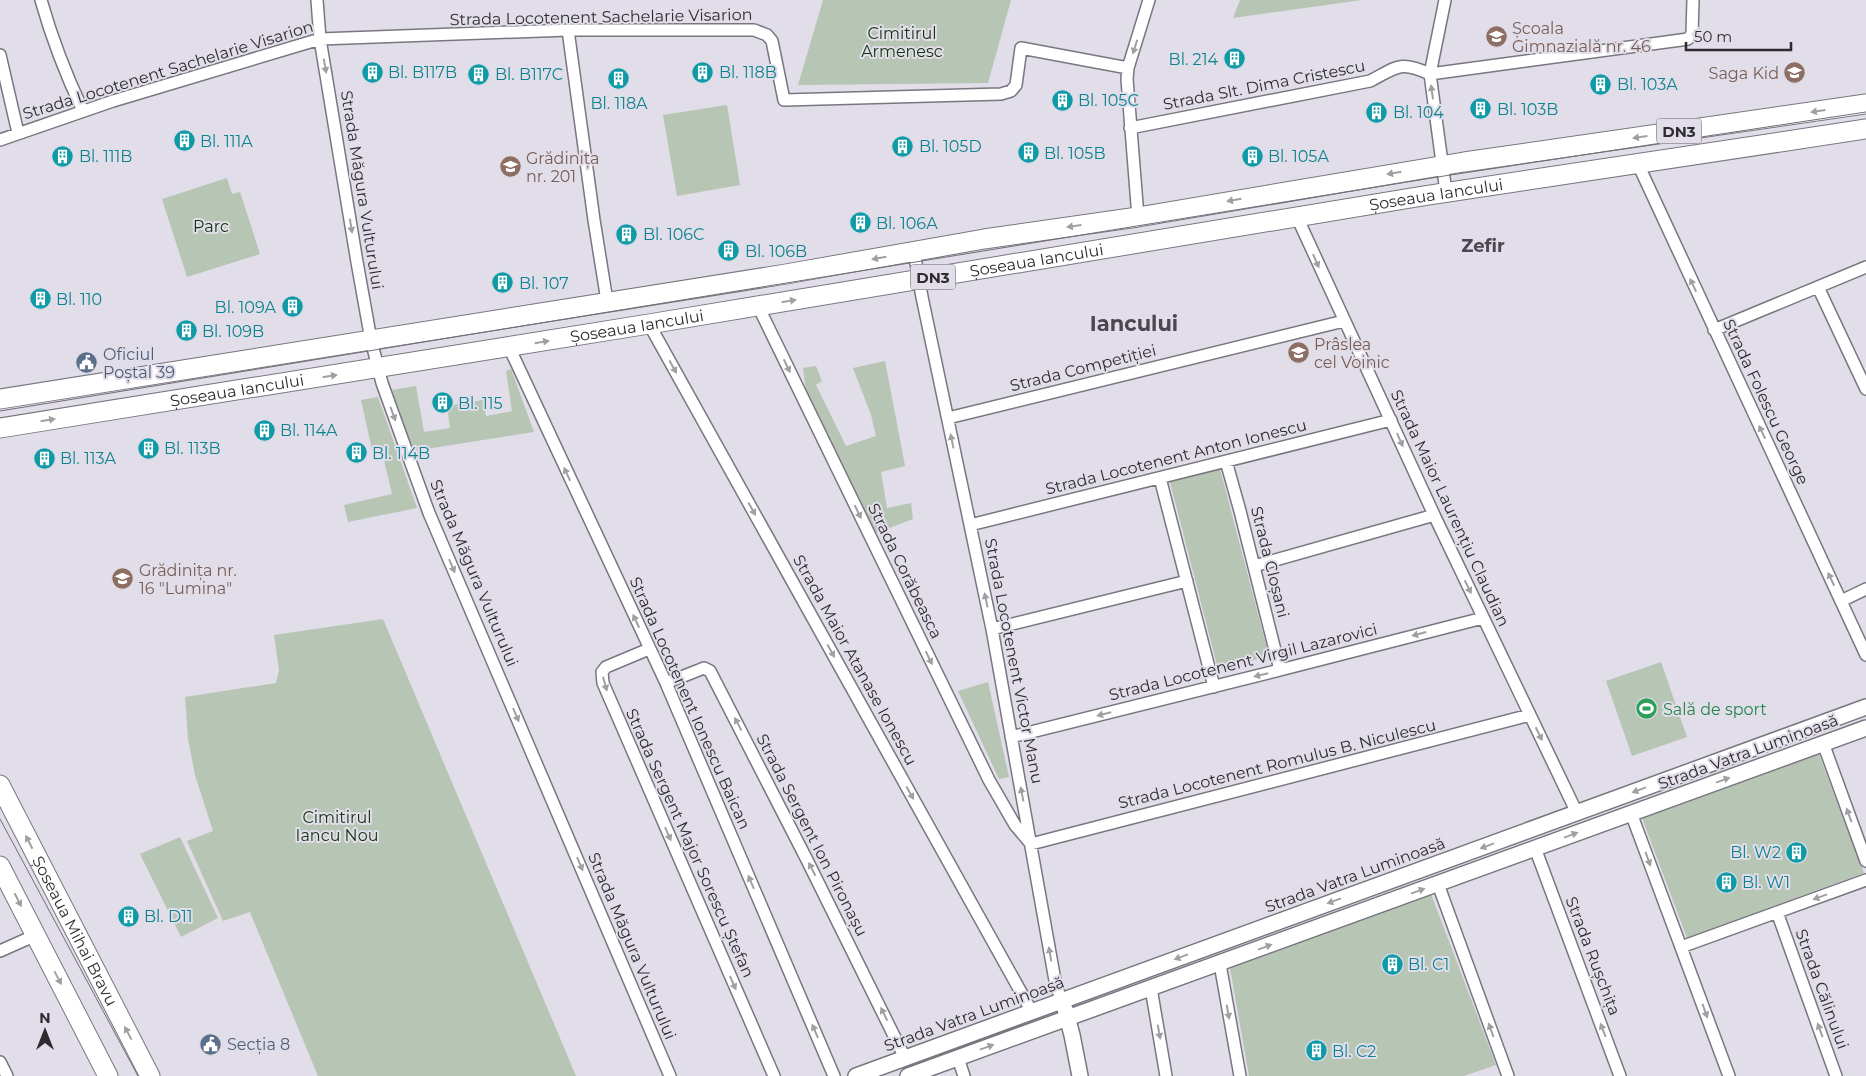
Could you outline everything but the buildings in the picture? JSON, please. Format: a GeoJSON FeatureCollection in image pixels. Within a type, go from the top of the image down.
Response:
{"type":"FeatureCollection","features":[{"type":"Feature","properties":{"kind":"main road","name":"Șoseaua Iancului"},"geometry":{"type":"LineString","coordinates":[[0,399],[786,274],[984,239],[1138,216],[1442,165],[1866,104]]}},
{"type":"Feature","properties":{"kind":"main road","name":"Șoseaua Iancului"},"geometry":{"type":"LineString","coordinates":[[0,428],[650,324],[1446,192],[1866,129]]}},
{"type":"Feature","properties":{"kind":"main road","name":"Șoseaua Mihai Bravu"},"geometry":{"type":"LineString","coordinates":[[0,786],[150,1076]]}},
{"type":"Feature","properties":{"kind":"main road"},"geometry":{"type":"LineString","coordinates":[[0,866],[108,1076]]}},
{"type":"Feature","properties":{"kind":"street"},"geometry":{"type":"LineString","coordinates":[[42,0],[68,80],[83,111]]}},
{"type":"Feature","properties":{"kind":"street","name":"Strada Măgura Vulturului"},"geometry":{"type":"LineString","coordinates":[[317,0],[320,39],[377,368],[429,513],[670,1076]]}},
{"type":"Feature","properties":{"kind":"street"},"geometry":{"type":"LineString","coordinates":[[1138,216],[1127,91],[1128,68],[1149,0]]}},
{"type":"Feature","properties":{"kind":"street"},"geometry":{"type":"LineString","coordinates":[[1445,0],[1430,74],[1446,192]]}},
{"type":"Feature","properties":{"kind":"street"},"geometry":{"type":"LineString","coordinates":[[1430,74],[1688,39],[1692,34],[1693,28],[1693,0]]}},
{"type":"Feature","properties":{"kind":"street"},"geometry":{"type":"LineString","coordinates":[[568,30],[607,301]]}},
{"type":"Feature","properties":{"kind":"street","name":"Strada Locotenent Sachelarie Visarion"},"geometry":{"type":"LineString","coordinates":[[0,140],[83,111],[320,39],[568,30],[760,32],[767,35],[772,41],[784,100],[1001,94],[1012,91],[1016,85],[1021,48],[1128,68]]}},
{"type":"Feature","properties":{"kind":"street"},"geometry":{"type":"LineString","coordinates":[[0,55],[18,133]]}},
{"type":"Feature","properties":{"kind":"street","name":"Strada Slt. Dima Cristescu"},"geometry":{"type":"LineString","coordinates":[[1130,128],[1370,81],[1394,68],[1404,65],[1415,67],[1430,74]]}},
{"type":"Feature","properties":{"kind":"street","name":"Strada Folescu George"},"geometry":{"type":"LineString","coordinates":[[1637,162],[1866,655]]}},
{"type":"Feature","properties":{"kind":"street","name":"Strada Maior Laurențiu Claudian"},"geometry":{"type":"LineString","coordinates":[[1297,216],[1435,517],[1577,813]]}},
{"type":"Feature","properties":{"kind":"street","name":"Strada Locotenent Victor Manu"},"geometry":{"type":"LineString","coordinates":[[914,252],[918,279],[992,629],[1056,986],[1068,1018],[1080,1076]]}},
{"type":"Feature","properties":{"kind":"street"},"geometry":{"type":"LineString","coordinates":[[1714,330],[1866,268]]}},
{"type":"Feature","properties":{"kind":"street"},"geometry":{"type":"LineString","coordinates":[[1818,287],[1866,389]]}},
{"type":"Feature","properties":{"kind":"street","name":"Strada Corăbeasca"},"geometry":{"type":"LineString","coordinates":[[758,306],[989,780],[1015,826],[1031,844]]}},
{"type":"Feature","properties":{"kind":"street","name":"Strada Competiției"},"geometry":{"type":"LineString","coordinates":[[948,418],[1344,321]]}},
{"type":"Feature","properties":{"kind":"street","name":"Strada Maior Atanase Ionescu"},"geometry":{"type":"LineString","coordinates":[[650,324],[1032,1012]]}},
{"type":"Feature","properties":{"kind":"street","name":"Strada Locotenent Ionescu Baican"},"geometry":{"type":"LineString","coordinates":[[509,347],[666,684],[834,1076]]}},
{"type":"Feature","properties":{"kind":"street","name":"Strada Locotenent Anton Ionescu"},"geometry":{"type":"LineString","coordinates":[[970,525],[1391,420]]}},
{"type":"Feature","properties":{"kind":"street","name":"Strada Cloșani"},"geometry":{"type":"LineString","coordinates":[[1226,461],[1280,670]]}},
{"type":"Feature","properties":{"kind":"street"},"geometry":{"type":"LineString","coordinates":[[1160,478],[1214,686]]}},
{"type":"Feature","properties":{"kind":"street"},"geometry":{"type":"LineString","coordinates":[[1254,566],[1431,516],[1435,517]]}},
{"type":"Feature","properties":{"kind":"street"},"geometry":{"type":"LineString","coordinates":[[992,629],[1187,581]]}},
{"type":"Feature","properties":{"kind":"street"},"geometry":{"type":"LineString","coordinates":[[1841,601],[1866,589]]}},
{"type":"Feature","properties":{"kind":"street","name":"Strada Locotenent Virgil Lazarovici"},"geometry":{"type":"LineString","coordinates":[[1011,737],[1483,618]]}},
{"type":"Feature","properties":{"kind":"street","name":"Strada Sergent Major Sorescu Ștefan"},"geometry":{"type":"LineString","coordinates":[[650,649],[606,666],[602,672],[603,683],[774,1076]]}},
{"type":"Feature","properties":{"kind":"street","name":"Strada Sergent Ion Pironașu"},"geometry":{"type":"LineString","coordinates":[[666,684],[704,668],[710,671],[812,868],[905,1058]]}},
{"type":"Feature","properties":{"kind":"street","name":"Strada Vatra Luminoasă"},"geometry":{"type":"LineString","coordinates":[[856,1076],[1866,707]]}},
{"type":"Feature","properties":{"kind":"street","name":"Strada Locotenent Romulus B. Niculescu"},"geometry":{"type":"LineString","coordinates":[[1031,844],[1530,715]]}},
{"type":"Feature","properties":{"kind":"street","name":"Strada Vatra Luminoasă"},"geometry":{"type":"LineString","coordinates":[[908,1076],[1866,728]]}},
{"type":"Feature","properties":{"kind":"street"},"geometry":{"type":"LineString","coordinates":[[1823,743],[1866,861]]}},
{"type":"Feature","properties":{"kind":"street"},"geometry":{"type":"LineString","coordinates":[[1631,813],[1729,1076]]}},
{"type":"Feature","properties":{"kind":"street","name":"Strada Rușchița"},"geometry":{"type":"LineString","coordinates":[[1535,848],[1620,1076]]}},
{"type":"Feature","properties":{"kind":"street"},"geometry":{"type":"LineString","coordinates":[[1681,948],[1866,880]]}},
{"type":"Feature","properties":{"kind":"street"},"geometry":{"type":"LineString","coordinates":[[1438,884],[1508,1076]]}},
{"type":"Feature","properties":{"kind":"street","name":"Strada Călinului"},"geometry":{"type":"LineString","coordinates":[[1777,912],[1836,1076]]}},
{"type":"Feature","properties":{"kind":"street"},"geometry":{"type":"LineString","coordinates":[[0,951],[36,935]]}},
{"type":"Feature","properties":{"kind":"street"},"geometry":{"type":"LineString","coordinates":[[1220,964],[1240,1076]]}},
{"type":"Feature","properties":{"kind":"street"},"geometry":{"type":"LineString","coordinates":[[1151,988],[1166,1076]]}},
{"type":"Feature","properties":{"kind":"street"},"geometry":{"type":"LineString","coordinates":[[958,1058],[964,1076]]}},
{"type":"Feature","properties":{"kind":"street"},"geometry":{"type":"LineString","coordinates":[[0,1062],[7,1076]]}},
{"type":"Feature","properties":{"kind":"green space","name":"Cimitirul Armenesc"},"geometry":{"type":"Polygon","coordinates":[[[823,0],[1011,0],[988,83],[798,85],[823,0]]]}},
{"type":"Feature","properties":{"kind":"green space"},"geometry":{"type":"Polygon","coordinates":[[[1240,0],[1362,0],[1233,18],[1240,0]]]}},
{"type":"Feature","properties":{"kind":"green space"},"geometry":{"type":"Polygon","coordinates":[[[727,105],[740,185],[677,196],[663,115],[727,105]]]}},
{"type":"Feature","properties":{"kind":"green space","name":"Parc"},"geometry":{"type":"Polygon","coordinates":[[[227,178],[232,194],[240,192],[260,254],[187,277],[162,199],[227,178]]]}},
{"type":"Feature","properties":{"kind":"green space"},"geometry":{"type":"Polygon","coordinates":[[[885,361],[905,466],[881,472],[887,508],[911,503],[913,519],[876,533],[806,392],[803,368],[816,366],[822,381],[816,385],[846,446],[876,436],[871,415],[853,368],[885,361]]]}},
{"type":"Feature","properties":{"kind":"green space"},"geometry":{"type":"Polygon","coordinates":[[[511,369],[534,432],[413,451],[392,390],[416,386],[424,432],[450,428],[447,406],[483,400],[486,416],[512,411],[506,371],[511,369]]]}},
{"type":"Feature","properties":{"kind":"green space"},"geometry":{"type":"Polygon","coordinates":[[[378,397],[417,508],[348,522],[344,505],[392,494],[382,452],[373,454],[361,400],[378,397]]]}},
{"type":"Feature","properties":{"kind":"green space"},"geometry":{"type":"Polygon","coordinates":[[[1220,469],[1269,656],[1218,669],[1170,482],[1220,469]]]}},
{"type":"Feature","properties":{"kind":"green space","name":"Cimitirul Iancu Nou"},"geometry":{"type":"Polygon","coordinates":[[[383,619],[576,1076],[318,1076],[250,912],[223,921],[187,841],[213,831],[195,775],[188,739],[185,697],[276,683],[279,670],[274,635],[383,619]]]}},
{"type":"Feature","properties":{"kind":"green space","name":"Sală de sport"},"geometry":{"type":"Polygon","coordinates":[[[1661,662],[1687,737],[1632,756],[1606,681],[1661,662]]]}},
{"type":"Feature","properties":{"kind":"green space"},"geometry":{"type":"Polygon","coordinates":[[[988,682],[1009,777],[999,779],[958,691],[988,682]]]}},
{"type":"Feature","properties":{"kind":"green space"},"geometry":{"type":"Polygon","coordinates":[[[1818,752],[1864,873],[1687,938],[1642,818],[1818,752]]]}},
{"type":"Feature","properties":{"kind":"green space"},"geometry":{"type":"Polygon","coordinates":[[[180,837],[218,918],[181,937],[140,854],[180,837]]]}},
{"type":"Feature","properties":{"kind":"green space"},"geometry":{"type":"Polygon","coordinates":[[[1431,894],[1496,1065],[1464,1076],[1249,1076],[1230,968],[1431,894]]]}},
{"type":"Feature","properties":{"kind":"tram line"},"geometry":{"type":"LineString","coordinates":[[0,411],[1444,176],[1866,112]]}},
{"type":"Feature","properties":{"kind":"tram line"},"geometry":{"type":"LineString","coordinates":[[0,819],[138,1076]]}},
{"type":"Feature","properties":{"kind":"place","name":"Școala Gimnazială nr. 46"},"geometry":{"type":"Point","coordinates":[1496,37]}},
{"type":"Feature","properties":{"kind":"place","name":"Bl. 214"},"geometry":{"type":"Point","coordinates":[1234,59]}},
{"type":"Feature","properties":{"kind":"place","name":"Bl. B117B"},"geometry":{"type":"Point","coordinates":[372,72]}},
{"type":"Feature","properties":{"kind":"place","name":"Bl. 118B"},"geometry":{"type":"Point","coordinates":[703,72]}},
{"type":"Feature","properties":{"kind":"place","name":"Saga Kid"},"geometry":{"type":"Point","coordinates":[1795,73]}},
{"type":"Feature","properties":{"kind":"place","name":"Bl. B117C"},"geometry":{"type":"Point","coordinates":[479,74]}},
{"type":"Feature","properties":{"kind":"place","name":"Bl. 118A"},"geometry":{"type":"Point","coordinates":[619,79]}},
{"type":"Feature","properties":{"kind":"place","name":"Bl. 103A"},"geometry":{"type":"Point","coordinates":[1601,84]}},
{"type":"Feature","properties":{"kind":"place","name":"Bl. 105C"},"geometry":{"type":"Point","coordinates":[1062,100]}},
{"type":"Feature","properties":{"kind":"place","name":"Bl. 103B"},"geometry":{"type":"Point","coordinates":[1481,109]}},
{"type":"Feature","properties":{"kind":"place","name":"Bl. 104"},"geometry":{"type":"Point","coordinates":[1377,112]}},
{"type":"Feature","properties":{"kind":"place","name":"Bl. 111A"},"geometry":{"type":"Point","coordinates":[184,141]}},
{"type":"Feature","properties":{"kind":"place","name":"Bl. 105D"},"geometry":{"type":"Point","coordinates":[903,146]}},
{"type":"Feature","properties":{"kind":"place","name":"Bl. 105B"},"geometry":{"type":"Point","coordinates":[1028,153]}},
{"type":"Feature","properties":{"kind":"place","name":"Bl. 111B"},"geometry":{"type":"Point","coordinates":[63,156]}},
{"type":"Feature","properties":{"kind":"place","name":"Bl. 105A"},"geometry":{"type":"Point","coordinates":[1252,156]}},
{"type":"Feature","properties":{"kind":"place","name":"Grădinița nr. 201"},"geometry":{"type":"Point","coordinates":[510,167]}},
{"type":"Feature","properties":{"kind":"place","name":"Bl. 106A"},"geometry":{"type":"Point","coordinates":[860,223]}},
{"type":"Feature","properties":{"kind":"place","name":"Bl. 106C"},"geometry":{"type":"Point","coordinates":[627,234]}},
{"type":"Feature","properties":{"kind":"place","name":"Bl. 106B"},"geometry":{"type":"Point","coordinates":[729,251]}},
{"type":"Feature","properties":{"kind":"place","name":"Bl. 107"},"geometry":{"type":"Point","coordinates":[503,283]}},
{"type":"Feature","properties":{"kind":"place","name":"Bl. 110"},"geometry":{"type":"Point","coordinates":[40,299]}},
{"type":"Feature","properties":{"kind":"place","name":"Bl. 109A"},"geometry":{"type":"Point","coordinates":[292,307]}},
{"type":"Feature","properties":{"kind":"place","name":"Bl. 109B"},"geometry":{"type":"Point","coordinates":[186,331]}},
{"type":"Feature","properties":{"kind":"place","name":"Prâslea cel Voinic"},"geometry":{"type":"Point","coordinates":[1298,353]}},
{"type":"Feature","properties":{"kind":"place","name":"Oficiul Poștal 39"},"geometry":{"type":"Point","coordinates":[87,363]}},
{"type":"Feature","properties":{"kind":"place","name":"Bl. 115"},"geometry":{"type":"Point","coordinates":[442,403]}},
{"type":"Feature","properties":{"kind":"place","name":"Bl. 114A"},"geometry":{"type":"Point","coordinates":[264,430]}},
{"type":"Feature","properties":{"kind":"place","name":"Bl. 113B"},"geometry":{"type":"Point","coordinates":[148,448]}},
{"type":"Feature","properties":{"kind":"place","name":"Bl. 114B"},"geometry":{"type":"Point","coordinates":[356,453]}},
{"type":"Feature","properties":{"kind":"place","name":"Bl. 113A"},"geometry":{"type":"Point","coordinates":[44,458]}},
{"type":"Feature","properties":{"kind":"place","name":"Grădinița nr. 16 \"Lumina\""},"geometry":{"type":"Point","coordinates":[123,579]}},
{"type":"Feature","properties":{"kind":"place","name":"Sală de sport"},"geometry":{"type":"Point","coordinates":[1647,709]}},
{"type":"Feature","properties":{"kind":"place","name":"Bl. W2"},"geometry":{"type":"Point","coordinates":[1797,852]}},
{"type":"Feature","properties":{"kind":"place","name":"Bl. W1"},"geometry":{"type":"Point","coordinates":[1726,882]}},
{"type":"Feature","properties":{"kind":"place","name":"Bl. D11"},"geometry":{"type":"Point","coordinates":[128,916]}},
{"type":"Feature","properties":{"kind":"place","name":"Bl. C1"},"geometry":{"type":"Point","coordinates":[1392,964]}},
{"type":"Feature","properties":{"kind":"place","name":"Secția 8"},"geometry":{"type":"Point","coordinates":[211,1044]}},
{"type":"Feature","properties":{"kind":"place","name":"Bl. C2"},"geometry":{"type":"Point","coordinates":[1316,1051]}},
{"type":"Feature","properties":{"kind":"district","name":"Zefir"},"geometry":{"type":"Point","coordinates":[1483,246]}},
{"type":"Feature","properties":{"kind":"district","name":"Iancului"},"geometry":{"type":"Point","coordinates":[1134,323]}}]}
